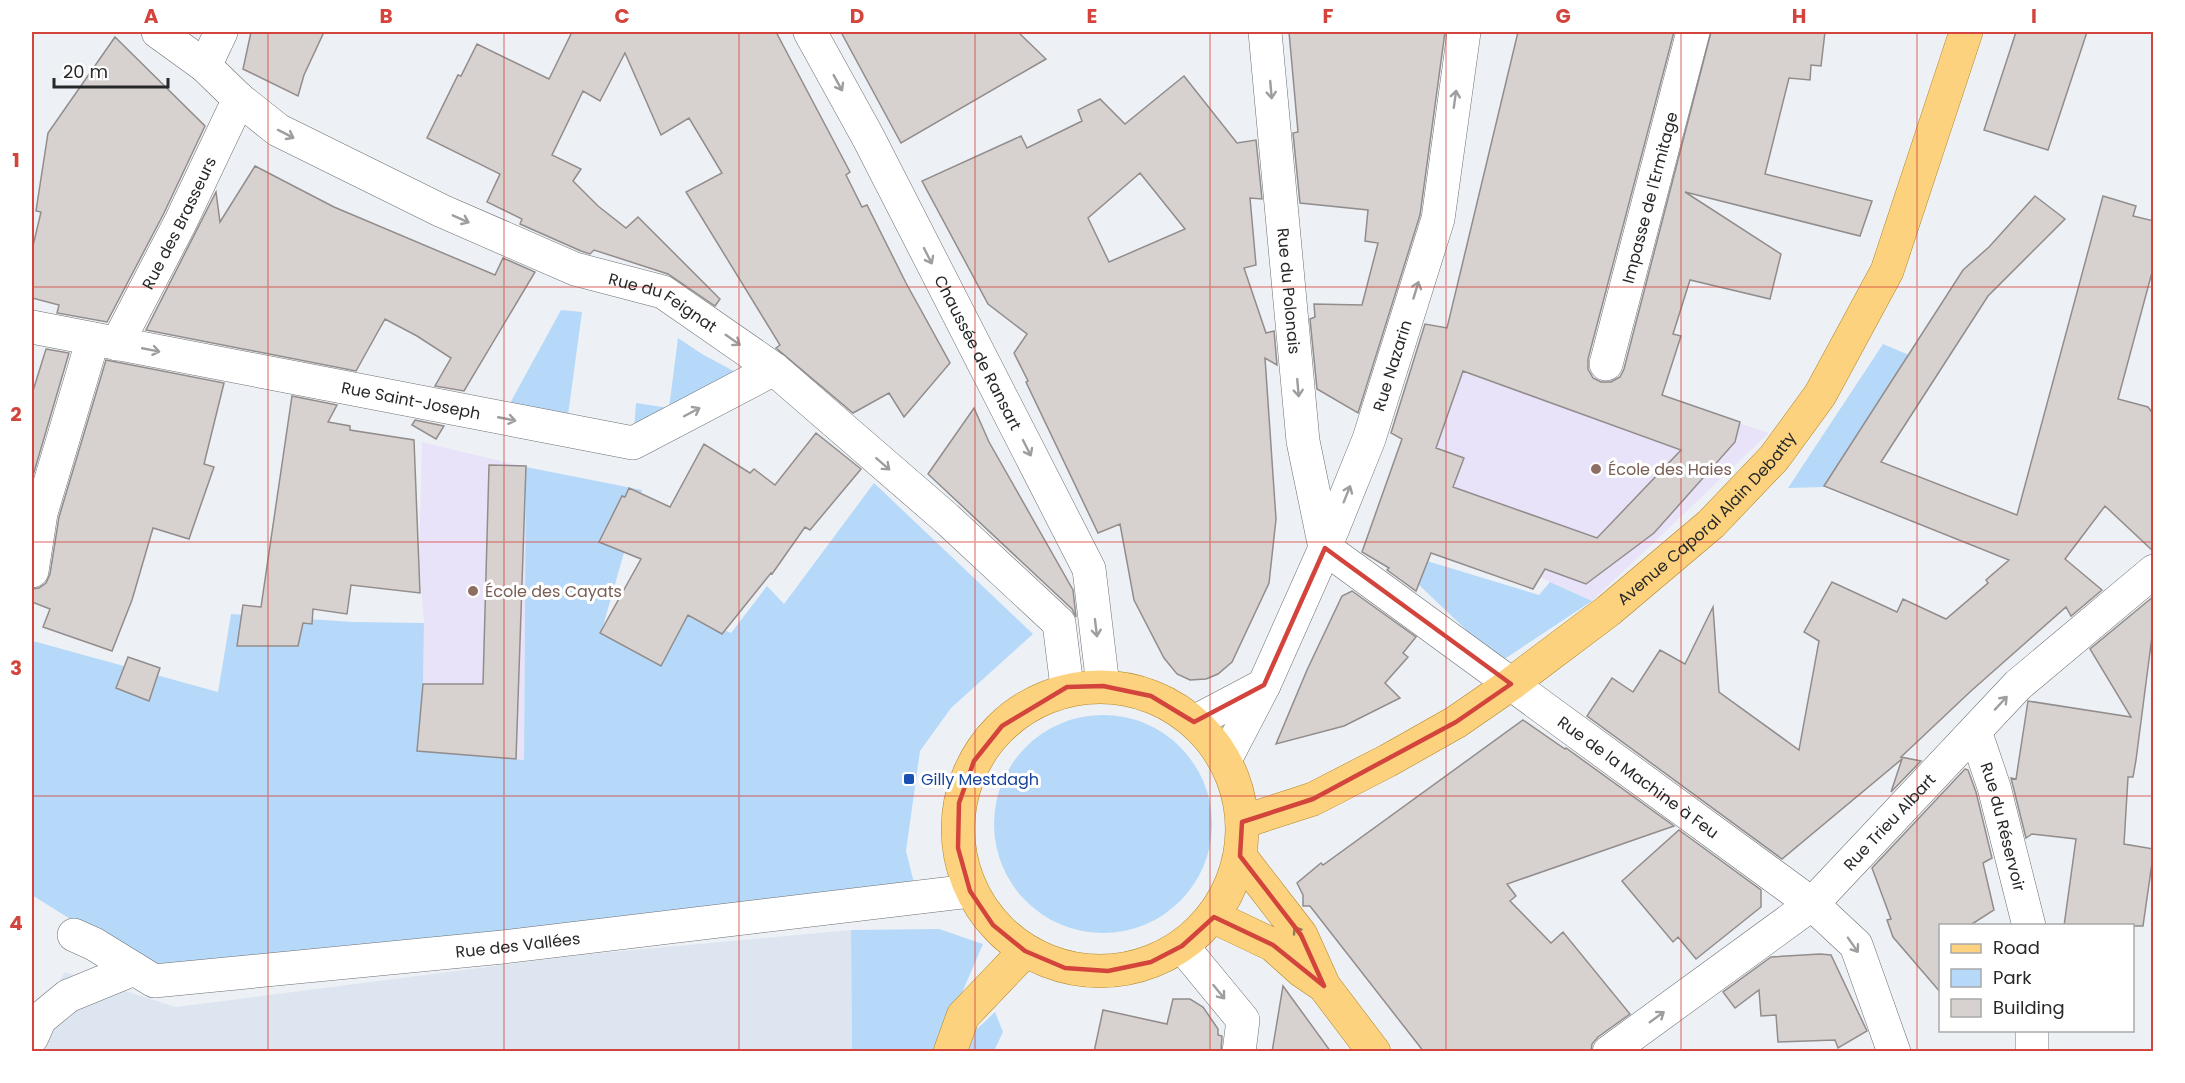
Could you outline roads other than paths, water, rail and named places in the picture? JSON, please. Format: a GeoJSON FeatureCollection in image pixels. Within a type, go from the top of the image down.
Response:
{"type":"FeatureCollection","features":[{"type":"Feature","properties":{"kind":"main road","name":"Avenue Caporal Alain Debatty"},"geometry":{"type":"LineString","coordinates":[[1242,822],[1313,798],[1456,722],[1608,611],[1711,524],[1774,458],[1820,395],[1887,271],[1966,32]]}},
{"type":"Feature","properties":{"kind":"main road"},"geometry":{"type":"LineString","coordinates":[[1103,686],[1151,696],[1194,722],[1225,760],[1236,790],[1242,822],[1240,856],[1229,888],[1214,917],[1182,946],[1150,962],[1108,971],[1065,968],[1025,951],[993,925],[970,891],[958,848],[959,803],[974,761],[1002,726],[1038,700],[1067,687],[1103,686]]}},
{"type":"Feature","properties":{"kind":"main road"},"geometry":{"type":"LineString","coordinates":[[1240,856],[1301,935],[1324,986],[1374,1052]]}},
{"type":"Feature","properties":{"kind":"main road"},"geometry":{"type":"LineString","coordinates":[[1214,917],[1273,945],[1302,971],[1324,986]]}},
{"type":"Feature","properties":{"kind":"main road"},"geometry":{"type":"LineString","coordinates":[[950,1052],[963,1016],[1025,951]]}},
{"type":"Feature","properties":{"kind":"street","name":"Rue du Feignat"},"geometry":{"type":"LineString","coordinates":[[158,32],[205,66],[239,99],[278,130],[442,211],[575,269],[663,291],[774,369],[946,518],[1059,622],[1067,687]]}},
{"type":"Feature","properties":{"kind":"street"},"geometry":{"type":"LineString","coordinates":[[205,66],[221,32]]}},
{"type":"Feature","properties":{"kind":"street","name":"Chaussée de Ransart"},"geometry":{"type":"LineString","coordinates":[[810,32],[868,137],[1089,569],[1103,686]]}},
{"type":"Feature","properties":{"kind":"street","name":"Rue du Polonais"},"geometry":{"type":"LineString","coordinates":[[1265,32],[1303,441],[1325,548]]}},
{"type":"Feature","properties":{"kind":"street","name":"Rue Nazarin"},"geometry":{"type":"LineString","coordinates":[[1225,760],[1264,685],[1325,548],[1369,439],[1438,219],[1464,32]]}},
{"type":"Feature","properties":{"kind":"street","name":"Impasse de l'Ermitage"},"geometry":{"type":"LineString","coordinates":[[1606,364],[1693,32]]}},
{"type":"Feature","properties":{"kind":"street","name":"Rue des Brasseurs"},"geometry":{"type":"LineString","coordinates":[[32,571],[41,513],[105,341],[181,221],[239,99]]}},
{"type":"Feature","properties":{"kind":"street","name":"Rue Saint-Joseph"},"geometry":{"type":"LineString","coordinates":[[32,327],[633,443],[774,369]]}},
{"type":"Feature","properties":{"kind":"street","name":"Rue de la Machine à Feu"},"geometry":{"type":"LineString","coordinates":[[1325,548],[1812,904],[1856,945],[1894,1052]]}},
{"type":"Feature","properties":{"kind":"street","name":"Rue Trieu Albart"},"geometry":{"type":"LineString","coordinates":[[1609,1052],[1812,904],[2018,685],[2154,571]]}},
{"type":"Feature","properties":{"kind":"street"},"geometry":{"type":"LineString","coordinates":[[1194,722],[1264,685]]}},
{"type":"Feature","properties":{"kind":"street","name":"Rue du Réservoir"},"geometry":{"type":"LineString","coordinates":[[1975,731],[1994,787],[2029,924]]}},
{"type":"Feature","properties":{"kind":"street","name":"Rue des Vallées"},"geometry":{"type":"LineString","coordinates":[[74,935],[94,944],[154,981],[539,943],[970,891]]}},
{"type":"Feature","properties":{"kind":"street"},"geometry":{"type":"LineString","coordinates":[[1182,946],[1243,1020],[1239,1052]]}},
{"type":"Feature","properties":{"kind":"street"},"geometry":{"type":"LineString","coordinates":[[32,1037],[40,1018],[68,996],[134,969]]}},
{"type":"Feature","properties":{"kind":"street"},"geometry":{"type":"LineString","coordinates":[[2032,1032],[2032,1052]]}},
{"type":"Feature","properties":{"kind":"place","name":"École des Haies"},"geometry":{"type":"Point","coordinates":[1596,469]}},
{"type":"Feature","properties":{"kind":"place","name":"École des Cayats"},"geometry":{"type":"Point","coordinates":[473,591]}},
{"type":"Feature","properties":{"kind":"place","name":"Gilly Mestdagh"},"geometry":{"type":"Point","coordinates":[909,779]}}]}
